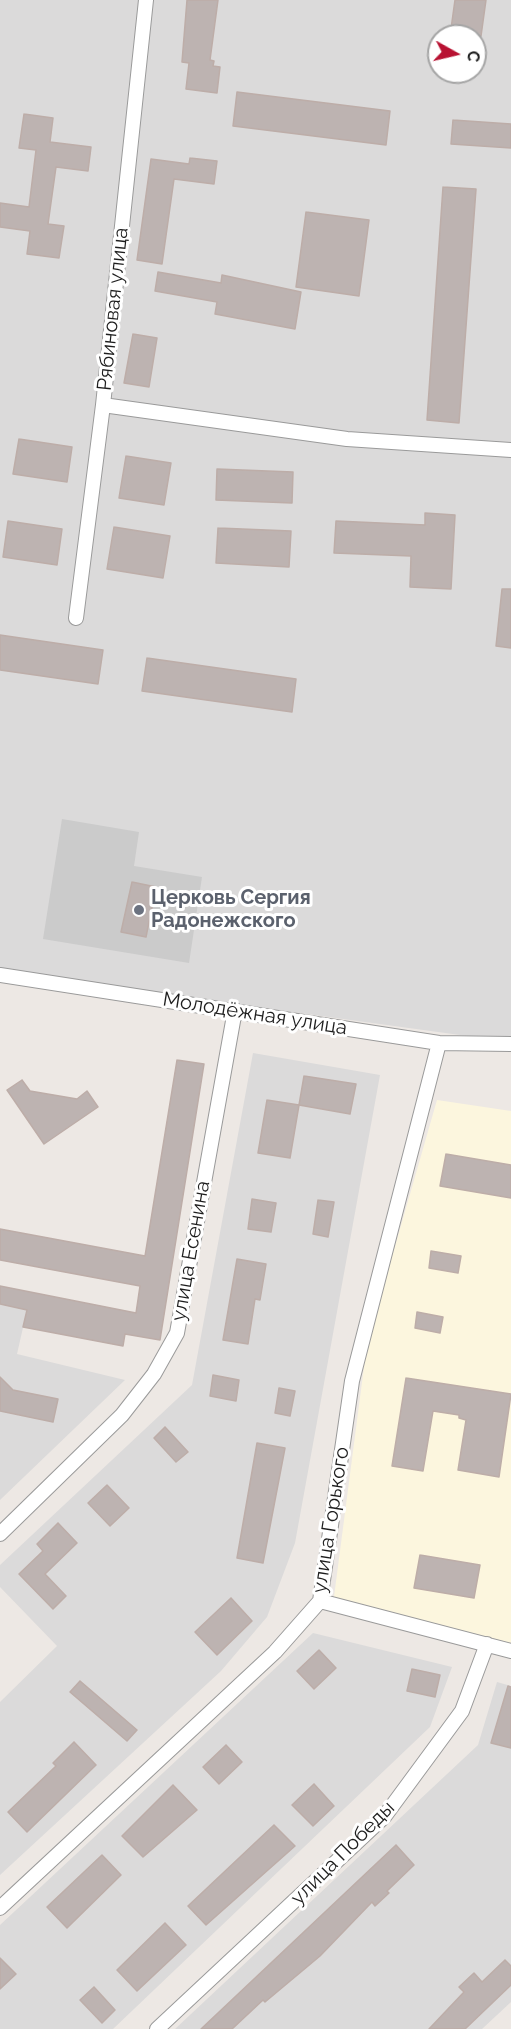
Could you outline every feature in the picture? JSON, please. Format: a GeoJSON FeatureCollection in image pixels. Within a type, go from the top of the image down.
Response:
{"type":"FeatureCollection","features":[{"type":"Feature","properties":{"kind":"street","name":"Рябиновая улица"},"geometry":{"type":"LineString","coordinates":[[76,618],[103,405],[146,0]]}},
{"type":"Feature","properties":{"kind":"street"},"geometry":{"type":"LineString","coordinates":[[103,405],[347,439],[511,450]]}},
{"type":"Feature","properties":{"kind":"street","name":"Молодёжная улица"},"geometry":{"type":"LineString","coordinates":[[0,975],[439,1043],[511,1044]]}},
{"type":"Feature","properties":{"kind":"street","name":"улица Есенина"},"geometry":{"type":"LineString","coordinates":[[0,1534],[122,1415],[154,1374],[177,1333],[235,1010]]}},
{"type":"Feature","properties":{"kind":"street","name":"улица Горького"},"geometry":{"type":"LineString","coordinates":[[0,1908],[275,1652],[320,1601],[352,1381],[439,1043]]}},
{"type":"Feature","properties":{"kind":"street"},"geometry":{"type":"LineString","coordinates":[[320,1601],[511,1651]]}},
{"type":"Feature","properties":{"kind":"street","name":"улица Победы"},"geometry":{"type":"LineString","coordinates":[[157,2029],[384,1817],[462,1712],[487,1644]]}},
{"type":"Feature","properties":{"kind":"shaded area"},"geometry":{"type":"Polygon","coordinates":[[[0,0],[511,0],[511,1042],[0,972],[0,0]]]}},
{"type":"Feature","properties":{"kind":"shaded area"},"geometry":{"type":"Polygon","coordinates":[[[62,819],[139,832],[134,866],[202,877],[189,963],[43,939],[62,819]]]}},
{"type":"Feature","properties":{"kind":"shaded area"},"geometry":{"type":"Polygon","coordinates":[[[253,1053],[380,1075],[295,1543],[267,1617],[221,1671],[0,1875],[0,1702],[57,1646],[0,1587],[0,1565],[192,1385],[253,1053]]]}},
{"type":"Feature","properties":{"kind":"shaded area"},"geometry":{"type":"Polygon","coordinates":[[[437,1100],[511,1111],[511,1643],[334,1597],[367,1344],[437,1100]]]}},
{"type":"Feature","properties":{"kind":"shaded area"},"geometry":{"type":"Polygon","coordinates":[[[0,1304],[27,1310],[17,1354],[125,1380],[0,1500],[0,1304]]]}},
{"type":"Feature","properties":{"kind":"shaded area"},"geometry":{"type":"Polygon","coordinates":[[[313,1633],[452,1667],[430,1727],[113,2029],[0,2029],[0,1925],[313,1633]]]}},
{"type":"Feature","properties":{"kind":"shaded area"},"geometry":{"type":"Polygon","coordinates":[[[497,1682],[511,1686],[511,2002],[482,2029],[175,2029],[478,1745],[497,1682]]]}},
{"type":"Feature","properties":{"kind":"building"},"geometry":{"type":"Polygon","coordinates":[[[187,0],[218,0],[210,60],[214,61],[213,66],[220,67],[217,93],[186,89],[189,63],[182,62],[187,0]]]}},
{"type":"Feature","properties":{"kind":"building"},"geometry":{"type":"Polygon","coordinates":[[[455,0],[486,0],[483,24],[452,24],[455,0]]]}},
{"type":"Feature","properties":{"kind":"building"},"geometry":{"type":"Polygon","coordinates":[[[237,92],[390,111],[386,145],[233,126],[237,92]]]}},
{"type":"Feature","properties":{"kind":"building"},"geometry":{"type":"Polygon","coordinates":[[[24,114],[53,118],[50,142],[91,147],[88,171],[56,167],[48,224],[64,226],[59,258],[27,254],[30,231],[0,227],[0,203],[29,207],[36,150],[19,148],[24,114]]]}},
{"type":"Feature","properties":{"kind":"building"},"geometry":{"type":"Polygon","coordinates":[[[453,120],[511,124],[511,148],[451,144],[453,120]]]}},
{"type":"Feature","properties":{"kind":"building"},"geometry":{"type":"Polygon","coordinates":[[[190,158],[217,161],[214,184],[174,179],[162,264],[137,260],[151,159],[189,164],[190,158]]]}},
{"type":"Feature","properties":{"kind":"building"},"geometry":{"type":"Polygon","coordinates":[[[443,187],[476,189],[459,423],[427,420],[443,187]]]}},
{"type":"Feature","properties":{"kind":"building"},"geometry":{"type":"Polygon","coordinates":[[[306,212],[369,220],[359,296],[296,287],[306,212]]]}},
{"type":"Feature","properties":{"kind":"building"},"geometry":{"type":"Polygon","coordinates":[[[158,272],[221,283],[222,275],[301,292],[295,329],[215,314],[217,302],[155,291],[158,272]]]}},
{"type":"Feature","properties":{"kind":"building"},"geometry":{"type":"Polygon","coordinates":[[[133,334],[157,338],[149,387],[124,383],[133,334]]]}},
{"type":"Feature","properties":{"kind":"building"},"geometry":{"type":"Polygon","coordinates":[[[19,439],[72,447],[67,482],[13,474],[19,439]]]}},
{"type":"Feature","properties":{"kind":"building"},"geometry":{"type":"Polygon","coordinates":[[[126,456],[171,463],[164,505],[119,498],[126,456]]]}},
{"type":"Feature","properties":{"kind":"building"},"geometry":{"type":"Polygon","coordinates":[[[217,469],[293,472],[292,503],[216,500],[217,469]]]}},
{"type":"Feature","properties":{"kind":"building"},"geometry":{"type":"Polygon","coordinates":[[[425,513],[455,515],[451,589],[410,587],[411,556],[334,553],[336,521],[425,525],[425,513]]]}},
{"type":"Feature","properties":{"kind":"building"},"geometry":{"type":"Polygon","coordinates":[[[8,521],[62,529],[57,565],[3,557],[8,521]]]}},
{"type":"Feature","properties":{"kind":"building"},"geometry":{"type":"Polygon","coordinates":[[[114,527],[170,536],[163,578],[107,569],[114,527]]]}},
{"type":"Feature","properties":{"kind":"building"},"geometry":{"type":"Polygon","coordinates":[[[218,528],[291,531],[289,567],[216,563],[218,528]]]}},
{"type":"Feature","properties":{"kind":"building"},"geometry":{"type":"Polygon","coordinates":[[[502,589],[511,589],[511,648],[496,646],[502,589]]]}},
{"type":"Feature","properties":{"kind":"building"},"geometry":{"type":"Polygon","coordinates":[[[0,635],[103,650],[98,684],[0,670],[0,635]]]}},
{"type":"Feature","properties":{"kind":"building"},"geometry":{"type":"Polygon","coordinates":[[[147,658],[296,679],[292,712],[142,691],[147,658]]]}},
{"type":"Feature","properties":{"kind":"building","name":"Церковь Сергия Радонежского"},"geometry":{"type":"Polygon","coordinates":[[[132,882],[156,887],[146,937],[121,932],[132,882]]]}},
{"type":"Feature","properties":{"kind":"building"},"geometry":{"type":"Polygon","coordinates":[[[177,1060],[204,1064],[160,1340],[125,1334],[123,1346],[23,1327],[27,1310],[0,1304],[0,1286],[136,1313],[140,1286],[0,1260],[0,1229],[145,1256],[177,1060]]]}},
{"type":"Feature","properties":{"kind":"building"},"geometry":{"type":"Polygon","coordinates":[[[304,1076],[356,1084],[350,1114],[299,1105],[304,1076]]]}},
{"type":"Feature","properties":{"kind":"building"},"geometry":{"type":"Polygon","coordinates":[[[22,1080],[30,1091],[77,1099],[87,1091],[98,1107],[44,1144],[7,1090],[22,1080]]]}},
{"type":"Feature","properties":{"kind":"building"},"geometry":{"type":"Polygon","coordinates":[[[267,1100],[299,1105],[290,1158],[258,1153],[267,1100]]]}},
{"type":"Feature","properties":{"kind":"building"},"geometry":{"type":"Polygon","coordinates":[[[446,1154],[511,1165],[511,1198],[440,1186],[446,1154]]]}},
{"type":"Feature","properties":{"kind":"building"},"geometry":{"type":"Polygon","coordinates":[[[252,1199],[276,1203],[271,1232],[248,1229],[252,1199]]]}},
{"type":"Feature","properties":{"kind":"building"},"geometry":{"type":"Polygon","coordinates":[[[318,1200],[334,1202],[328,1237],[313,1234],[318,1200]]]}},
{"type":"Feature","properties":{"kind":"building"},"geometry":{"type":"Polygon","coordinates":[[[431,1251],[461,1256],[458,1273],[429,1268],[431,1251]]]}},
{"type":"Feature","properties":{"kind":"building"},"geometry":{"type":"Polygon","coordinates":[[[237,1259],[266,1264],[260,1300],[255,1299],[248,1344],[223,1340],[237,1259]]]}},
{"type":"Feature","properties":{"kind":"building"},"geometry":{"type":"Polygon","coordinates":[[[417,1312],[443,1317],[440,1333],[415,1328],[417,1312]]]}},
{"type":"Feature","properties":{"kind":"building"},"geometry":{"type":"Polygon","coordinates":[[[213,1375],[239,1380],[236,1401],[210,1396],[213,1375]]]}},
{"type":"Feature","properties":{"kind":"building"},"geometry":{"type":"Polygon","coordinates":[[[0,1377],[13,1390],[58,1399],[53,1422],[0,1411],[0,1377]]]}},
{"type":"Feature","properties":{"kind":"building"},"geometry":{"type":"Polygon","coordinates":[[[406,1378],[511,1394],[499,1477],[458,1470],[466,1420],[459,1418],[459,1415],[433,1411],[423,1471],[392,1466],[406,1378]]]}},
{"type":"Feature","properties":{"kind":"building"},"geometry":{"type":"Polygon","coordinates":[[[279,1388],[295,1391],[290,1416],[275,1413],[279,1388]]]}},
{"type":"Feature","properties":{"kind":"building"},"geometry":{"type":"Polygon","coordinates":[[[165,1427],[188,1452],[176,1462],[154,1438],[165,1427]]]}},
{"type":"Feature","properties":{"kind":"building"},"geometry":{"type":"Polygon","coordinates":[[[257,1443],[285,1448],[263,1563],[237,1558],[257,1443]]]}},
{"type":"Feature","properties":{"kind":"building"},"geometry":{"type":"Polygon","coordinates":[[[107,1485],[129,1508],[110,1526],[88,1503],[107,1485]]]}},
{"type":"Feature","properties":{"kind":"building"},"geometry":{"type":"Polygon","coordinates":[[[58,1523],[77,1543],[45,1574],[66,1596],[53,1609],[19,1574],[43,1551],[37,1544],[58,1523]]]}},
{"type":"Feature","properties":{"kind":"building"},"geometry":{"type":"Polygon","coordinates":[[[420,1555],[480,1565],[474,1598],[414,1588],[420,1555]]]}},
{"type":"Feature","properties":{"kind":"building"},"geometry":{"type":"Polygon","coordinates":[[[231,1598],[252,1621],[217,1655],[195,1632],[231,1598]]]}},
{"type":"Feature","properties":{"kind":"building"},"geometry":{"type":"Polygon","coordinates":[[[319,1650],[336,1668],[314,1689],[297,1671],[319,1650]]]}},
{"type":"Feature","properties":{"kind":"building"},"geometry":{"type":"Polygon","coordinates":[[[412,1669],[440,1675],[435,1697],[407,1691],[412,1669]]]}},
{"type":"Feature","properties":{"kind":"building"},"geometry":{"type":"Polygon","coordinates":[[[80,1681],[137,1730],[127,1741],[70,1692],[80,1681]]]}},
{"type":"Feature","properties":{"kind":"building"},"geometry":{"type":"Polygon","coordinates":[[[508,1686],[511,1687],[511,1748],[491,1743],[508,1686]]]}},
{"type":"Feature","properties":{"kind":"building"},"geometry":{"type":"Polygon","coordinates":[[[74,1742],[96,1765],[27,1832],[8,1812],[56,1766],[53,1763],[74,1742]]]}},
{"type":"Feature","properties":{"kind":"building"},"geometry":{"type":"Polygon","coordinates":[[[226,1745],[242,1762],[219,1784],[203,1767],[226,1745]]]}},
{"type":"Feature","properties":{"kind":"building"},"geometry":{"type":"Polygon","coordinates":[[[314,1784],[334,1806],[313,1826],[292,1805],[314,1784]]]}},
{"type":"Feature","properties":{"kind":"building"},"geometry":{"type":"Polygon","coordinates":[[[173,1785],[197,1810],[143,1857],[122,1836],[173,1785]]]}},
{"type":"Feature","properties":{"kind":"building"},"geometry":{"type":"Polygon","coordinates":[[[274,1825],[295,1846],[206,1925],[188,1906],[274,1825]]]}},
{"type":"Feature","properties":{"kind":"building"},"geometry":{"type":"Polygon","coordinates":[[[396,1845],[414,1865],[387,1891],[389,1893],[375,1906],[372,1902],[320,1956],[265,2002],[263,2000],[232,2029],[201,2029],[396,1845]]]}},
{"type":"Feature","properties":{"kind":"building"},"geometry":{"type":"Polygon","coordinates":[[[102,1855],[121,1875],[67,1928],[47,1907],[102,1855]]]}},
{"type":"Feature","properties":{"kind":"building"},"geometry":{"type":"Polygon","coordinates":[[[165,1923],[186,1945],[137,1991],[117,1970],[165,1923]]]}},
{"type":"Feature","properties":{"kind":"building"},"geometry":{"type":"Polygon","coordinates":[[[0,1958],[16,1974],[0,1989],[0,1958]]]}},
{"type":"Feature","properties":{"kind":"building"},"geometry":{"type":"Polygon","coordinates":[[[505,1960],[511,1966],[511,1985],[465,2029],[429,2029],[464,1992],[459,1987],[474,1973],[482,1982],[505,1960]]]}},
{"type":"Feature","properties":{"kind":"building"},"geometry":{"type":"Polygon","coordinates":[[[94,1987],[115,2010],[102,2023],[80,2000],[94,1987]]]}},
{"type":"Feature","properties":{"kind":"place","name":"Церковь Сергия Радонежского"},"geometry":{"type":"Point","coordinates":[139,910]}}]}
